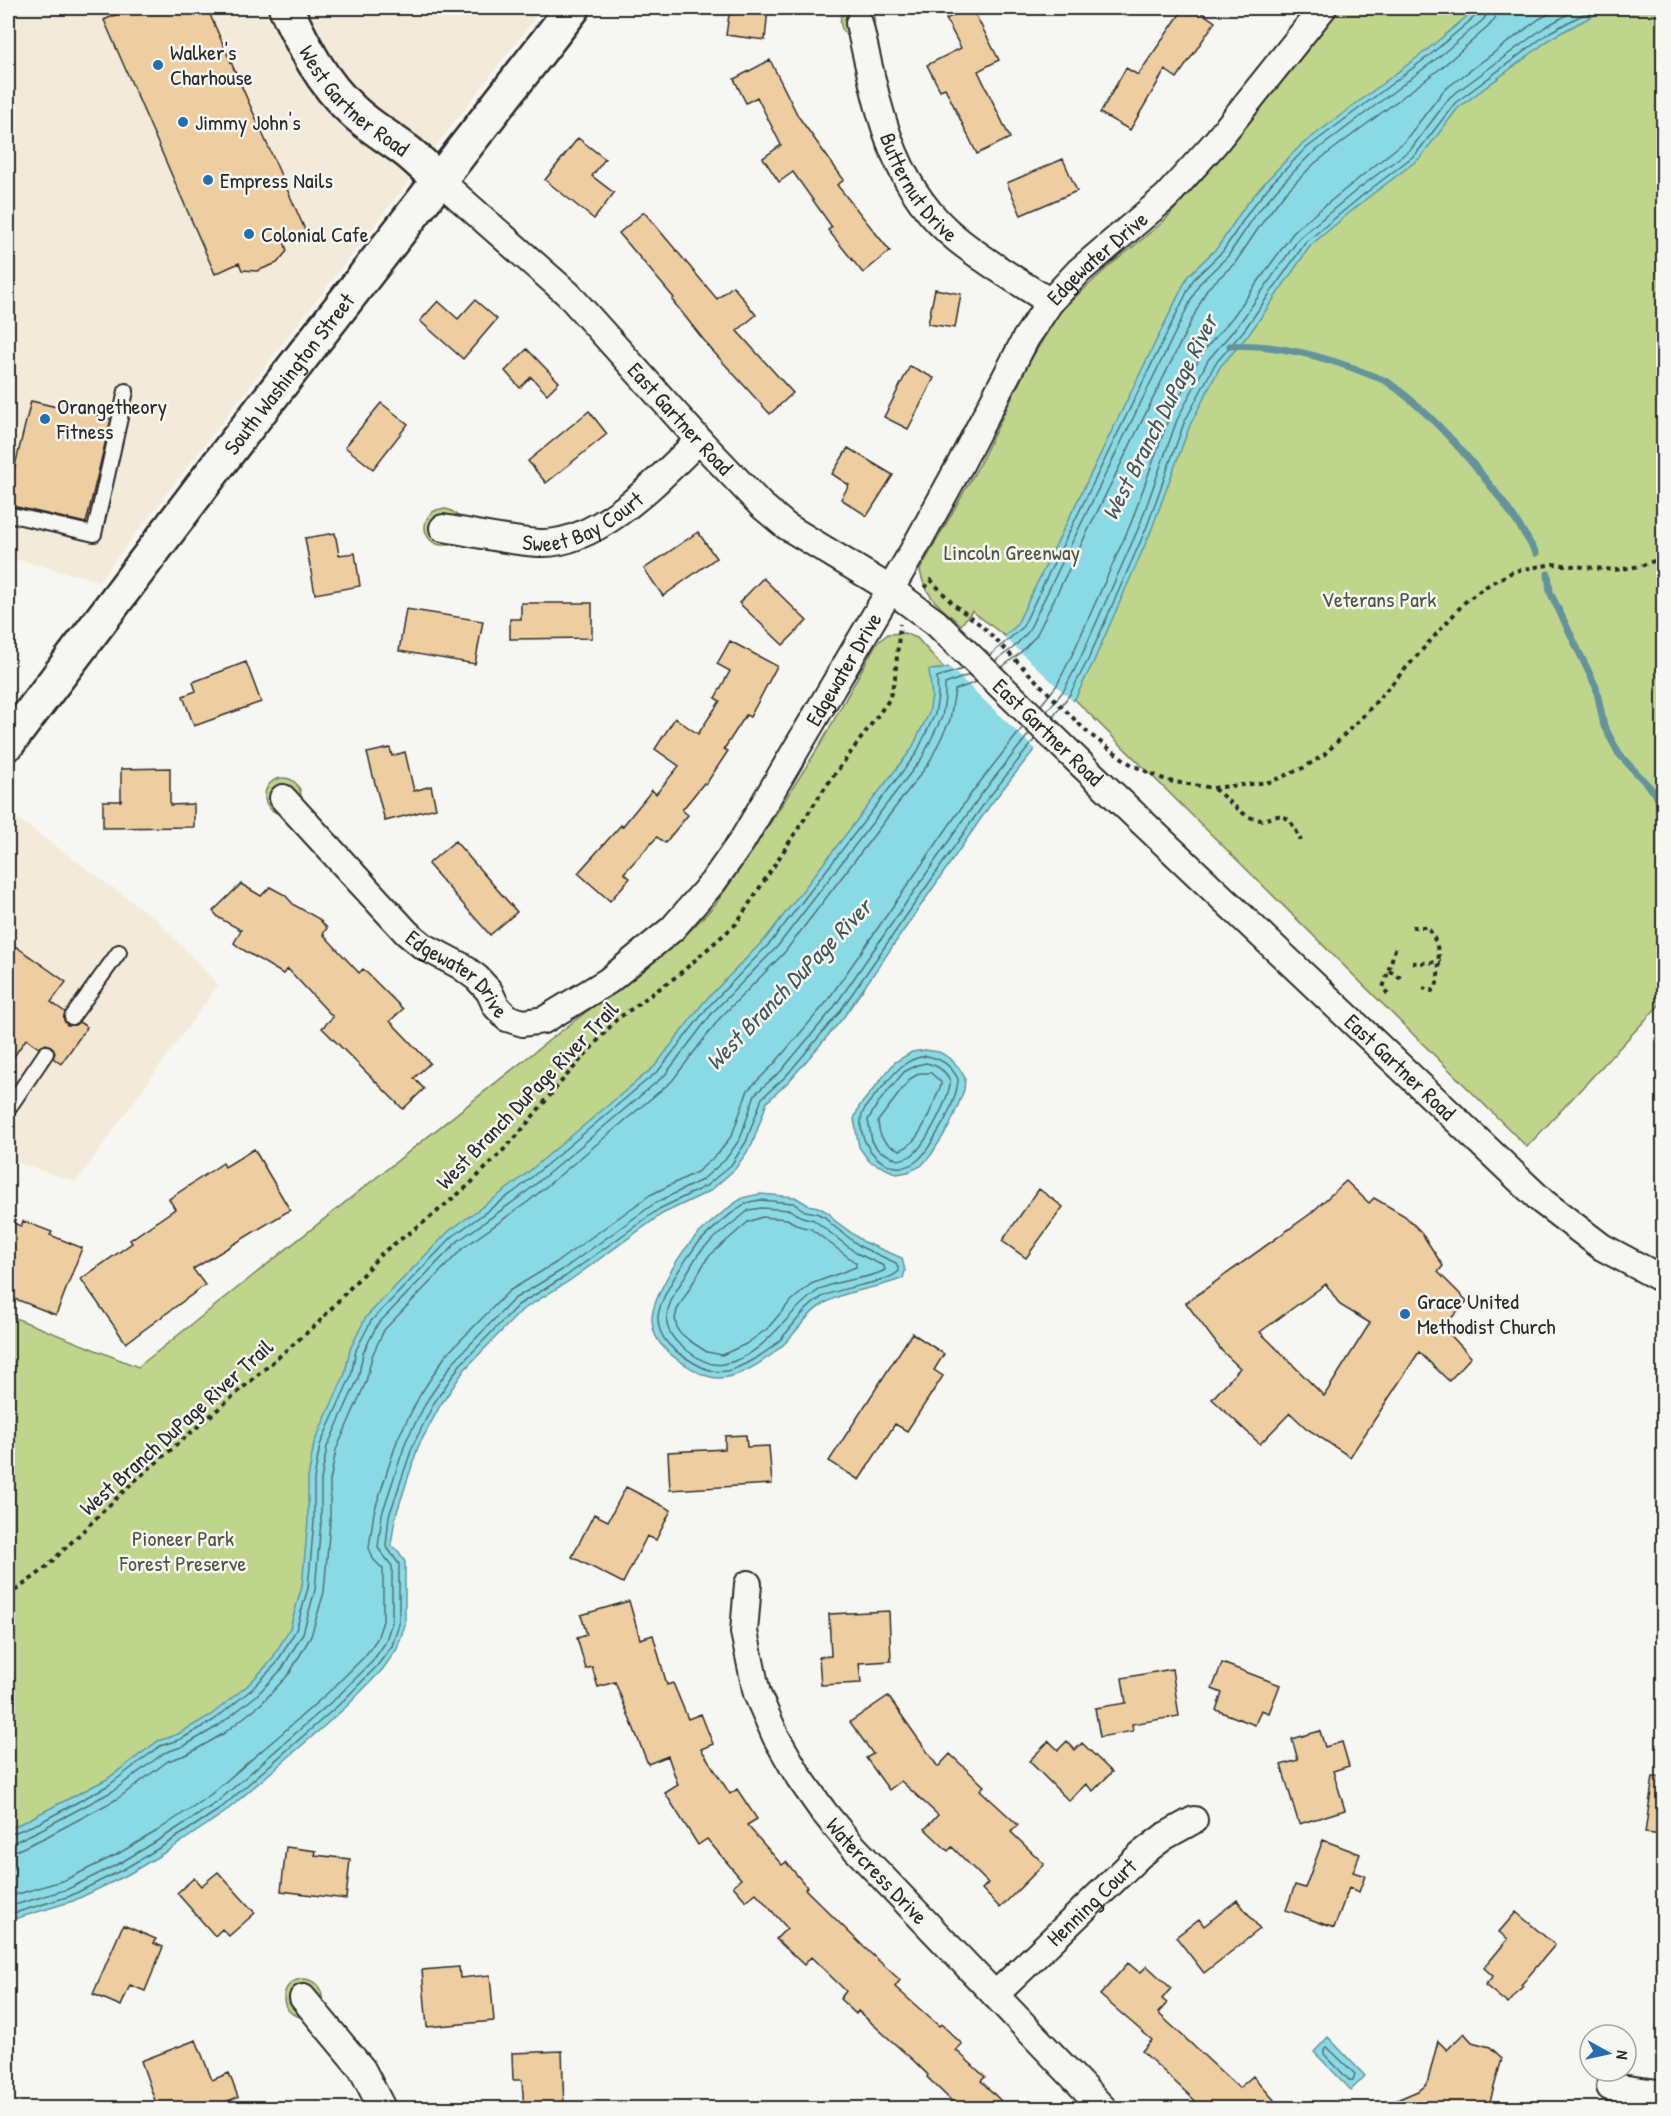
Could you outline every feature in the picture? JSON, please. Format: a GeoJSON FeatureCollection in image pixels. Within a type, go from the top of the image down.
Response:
{"type":"FeatureCollection","features":[{"type":"Feature","properties":{"kind":"main road","name":"West Gartner Road"},"geometry":{"type":"LineString","coordinates":[[286,8],[319,71],[334,91],[352,111],[408,152],[439,180]]}},
{"type":"Feature","properties":{"kind":"main road","name":"South Washington Street"},"geometry":{"type":"LineString","coordinates":[[8,743],[221,461],[573,8]]}},
{"type":"Feature","properties":{"kind":"street","name":"Edgewater Drive"},"geometry":{"type":"LineString","coordinates":[[283,798],[407,933],[423,946],[461,966],[477,978],[507,1018],[523,1023],[544,1020],[608,981],[672,929],[713,882],[742,841],[890,589],[960,465],[1026,338],[1050,302],[1079,271],[1166,197],[1215,143],[1323,8]]}},
{"type":"Feature","properties":{"kind":"street","name":"Butternut Drive"},"geometry":{"type":"LineString","coordinates":[[859,23],[883,125],[897,161],[913,191],[938,222],[957,239],[1050,302]]}},
{"type":"Feature","properties":{"kind":"street","name":"East Gartner Road"},"geometry":{"type":"LineString","coordinates":[[439,180],[568,294],[699,440],[761,504],[786,526],[890,589],[936,622],[1082,765],[1544,1202],[1602,1247],[1664,1280]]}},
{"type":"Feature","properties":{"kind":"street","name":"Sweet Bay Court"},"geometry":{"type":"LineString","coordinates":[[443,528],[541,543],[564,540],[583,534],[636,499],[699,440]]}},
{"type":"Feature","properties":{"kind":"street","name":"Watercress Drive"},"geometry":{"type":"LineString","coordinates":[[748,1584],[744,1632],[757,1694],[776,1737],[799,1778],[823,1812],[847,1840],[1103,2109]]}},
{"type":"Feature","properties":{"kind":"street","name":"Henning Court"},"geometry":{"type":"LineString","coordinates":[[995,1995],[1140,1855],[1165,1836],[1194,1820]]}},
{"type":"Feature","properties":{"kind":"street"},"geometry":{"type":"LineString","coordinates":[[303,1998],[362,2069],[382,2109]]}},
{"type":"Feature","properties":{"kind":"street"},"geometry":{"type":"LineString","coordinates":[[1610,2087],[1664,2094]]}},
{"type":"Feature","properties":{"kind":"lane"},"geometry":{"type":"LineString","coordinates":[[8,514],[94,534],[126,391]]}},
{"type":"Feature","properties":{"kind":"lane"},"geometry":{"type":"LineString","coordinates":[[72,1017],[119,952]]}},
{"type":"Feature","properties":{"kind":"lane"},"geometry":{"type":"LineString","coordinates":[[8,1109],[46,1053]]}},
{"type":"Feature","properties":{"kind":"path"},"geometry":{"type":"LineString","coordinates":[[926,586],[931,580],[952,603],[982,626],[1088,733],[1132,765],[1168,781],[1213,788],[1270,782],[1303,768],[1324,755],[1365,714],[1466,602],[1485,587],[1514,571],[1553,564],[1615,570],[1641,566],[1664,557]]}},
{"type":"Feature","properties":{"kind":"path","name":"West Branch DuPage River Trail"},"geometry":{"type":"LineString","coordinates":[[8,1596],[42,1571],[130,1485],[318,1323],[382,1252],[427,1220],[469,1185],[516,1137],[616,1020],[677,976],[736,924],[824,789],[889,700],[895,678],[899,626]]}},
{"type":"Feature","properties":{"kind":"path"},"geometry":{"type":"LineString","coordinates":[[1213,788],[1248,817],[1260,819],[1281,815],[1287,817],[1294,824],[1301,841]]}},
{"type":"Feature","properties":{"kind":"path"},"geometry":{"type":"LineString","coordinates":[[1412,927],[1427,927],[1433,935],[1440,962],[1436,988],[1432,991],[1423,988]]}},
{"type":"Feature","properties":{"kind":"path"},"geometry":{"type":"LineString","coordinates":[[1388,994],[1383,988],[1396,946]]}},
{"type":"Feature","properties":{"kind":"path"},"geometry":{"type":"LineString","coordinates":[[1412,963],[1440,962]]}},
{"type":"Feature","properties":{"kind":"path"},"geometry":{"type":"LineString","coordinates":[[1389,971],[1401,978]]}},
{"type":"Feature","properties":{"kind":"shaded area"},"geometry":{"type":"Polygon","coordinates":[[[8,8],[543,8],[99,581],[8,557],[8,8]]]}},
{"type":"Feature","properties":{"kind":"shaded area"},"geometry":{"type":"Polygon","coordinates":[[[8,812],[156,919],[218,985],[76,1182],[8,1159],[8,812]]]}},
{"type":"Feature","properties":{"kind":"green space"},"geometry":{"type":"Polygon","coordinates":[[[847,8],[868,8],[874,18],[873,30],[849,38],[840,23],[847,8]]]}},
{"type":"Feature","properties":{"kind":"green space","name":"Veterans Park"},"geometry":{"type":"Polygon","coordinates":[[[1341,8],[1663,8],[1663,1001],[1527,1147],[1032,657],[972,611],[961,625],[930,595],[922,580],[920,570],[979,465],[1031,359],[1061,310],[1164,221],[1225,153],[1341,8]]]}},
{"type":"Feature","properties":{"kind":"green space"},"geometry":{"type":"Polygon","coordinates":[[[443,509],[455,515],[461,527],[455,539],[443,545],[431,539],[425,527],[431,515],[443,509]]]}},
{"type":"Feature","properties":{"kind":"green space","name":"Pioneer Park Forest Preserve"},"geometry":{"type":"Polygon","coordinates":[[[904,633],[917,638],[944,668],[996,717],[452,1301],[356,1616],[8,1869],[8,1315],[138,1367],[552,1038],[685,936],[714,906],[751,853],[820,745],[876,644],[888,634],[904,633]]]}},
{"type":"Feature","properties":{"kind":"green space"},"geometry":{"type":"Polygon","coordinates":[[[283,778],[296,783],[301,796],[296,809],[283,814],[270,809],[265,796],[270,783],[283,778]]]}},
{"type":"Feature","properties":{"kind":"green space"},"geometry":{"type":"Polygon","coordinates":[[[303,1979],[316,1985],[322,1998],[316,2011],[303,2017],[290,2011],[284,1998],[290,1985],[303,1979]]]}},
{"type":"Feature","properties":{"kind":"water","name":"West Branch DuPage River"},"geometry":{"type":"Polygon","coordinates":[[[1477,8],[1607,8],[1553,37],[1458,108],[1420,158],[1311,245],[1250,333],[1220,367],[1190,425],[1151,531],[1076,697],[991,804],[843,1018],[790,1080],[767,1102],[752,1145],[735,1169],[710,1191],[662,1214],[569,1281],[522,1310],[465,1369],[440,1406],[418,1447],[395,1518],[391,1545],[405,1562],[405,1625],[397,1649],[382,1670],[346,1707],[224,1813],[169,1850],[127,1875],[73,1901],[8,1921],[8,1830],[107,1779],[158,1741],[178,1734],[211,1715],[247,1686],[271,1661],[290,1628],[302,1586],[308,1521],[308,1478],[314,1443],[345,1374],[350,1349],[366,1317],[449,1231],[515,1183],[655,1066],[703,1003],[766,938],[911,750],[929,713],[932,696],[929,670],[942,669],[965,662],[987,650],[1016,626],[1188,276],[1218,247],[1245,206],[1300,146],[1427,50],[1477,8]]]}},
{"type":"Feature","properties":{"kind":"water"},"geometry":{"type":"Polygon","coordinates":[[[925,1050],[939,1052],[950,1058],[965,1078],[964,1090],[950,1125],[931,1155],[921,1166],[897,1174],[869,1161],[859,1147],[854,1119],[859,1107],[895,1062],[912,1052],[925,1050]]]}},
{"type":"Feature","properties":{"kind":"water"},"geometry":{"type":"Polygon","coordinates":[[[760,1194],[795,1197],[808,1205],[818,1207],[829,1213],[834,1220],[864,1242],[902,1258],[905,1271],[903,1278],[843,1295],[825,1303],[813,1312],[777,1350],[750,1369],[728,1377],[711,1377],[691,1368],[663,1347],[653,1328],[653,1312],[666,1280],[694,1238],[737,1201],[760,1194]]]}},
{"type":"Feature","properties":{"kind":"water"},"geometry":{"type":"Polygon","coordinates":[[[1328,2037],[1365,2076],[1351,2090],[1314,2052],[1328,2037]]]}},
{"type":"Feature","properties":{"kind":"pier"},"geometry":{"type":"Polygon","coordinates":[[[1002,635],[1075,703],[1037,751],[947,665],[976,654],[1002,635]]]}},
{"type":"Feature","properties":{"kind":"building"},"geometry":{"type":"Polygon","coordinates":[[[131,8],[207,8],[306,232],[284,241],[287,251],[277,263],[257,271],[242,270],[239,263],[215,274],[104,20],[131,8]]]}},
{"type":"Feature","properties":{"kind":"building"},"geometry":{"type":"Polygon","coordinates":[[[730,8],[768,8],[765,40],[726,35],[730,8]]]}},
{"type":"Feature","properties":{"kind":"building"},"geometry":{"type":"Polygon","coordinates":[[[972,8],[999,60],[978,71],[1010,138],[977,154],[945,88],[940,90],[927,65],[961,48],[946,19],[972,8]]]}},
{"type":"Feature","properties":{"kind":"building"},"geometry":{"type":"Polygon","coordinates":[[[1184,8],[1195,8],[1215,22],[1177,78],[1165,70],[1130,130],[1100,113],[1126,68],[1138,75],[1184,8]]]}},
{"type":"Feature","properties":{"kind":"building"},"geometry":{"type":"Polygon","coordinates":[[[770,60],[798,116],[844,180],[837,185],[890,251],[863,273],[828,230],[832,227],[793,172],[779,182],[763,158],[781,145],[757,97],[746,103],[734,79],[770,60]]]}},
{"type":"Feature","properties":{"kind":"building"},"geometry":{"type":"Polygon","coordinates":[[[578,138],[605,159],[592,176],[614,193],[594,219],[545,180],[578,138]]]}},
{"type":"Feature","properties":{"kind":"building"},"geometry":{"type":"Polygon","coordinates":[[[1063,159],[1077,191],[1021,215],[1007,183],[1063,159]]]}},
{"type":"Feature","properties":{"kind":"building"},"geometry":{"type":"Polygon","coordinates":[[[644,212],[717,299],[733,286],[756,315],[737,331],[793,393],[770,414],[710,348],[672,300],[674,298],[619,233],[644,212]]]}},
{"type":"Feature","properties":{"kind":"building"},"geometry":{"type":"Polygon","coordinates":[[[935,289],[961,294],[955,328],[928,324],[935,289]]]}},
{"type":"Feature","properties":{"kind":"building"},"geometry":{"type":"Polygon","coordinates":[[[475,300],[497,319],[463,359],[420,321],[438,301],[458,319],[475,300]]]}},
{"type":"Feature","properties":{"kind":"building"},"geometry":{"type":"Polygon","coordinates":[[[527,349],[559,382],[547,394],[531,377],[520,388],[505,371],[527,349]]]}},
{"type":"Feature","properties":{"kind":"building"},"geometry":{"type":"Polygon","coordinates":[[[910,366],[934,378],[908,429],[884,417],[910,366]]]}},
{"type":"Feature","properties":{"kind":"building"},"geometry":{"type":"Polygon","coordinates":[[[59,399],[89,407],[87,413],[111,419],[86,523],[8,505],[8,494],[31,401],[57,407],[59,399]]]}},
{"type":"Feature","properties":{"kind":"building"},"geometry":{"type":"Polygon","coordinates":[[[381,403],[408,424],[373,469],[345,447],[381,403]]]}},
{"type":"Feature","properties":{"kind":"building"},"geometry":{"type":"Polygon","coordinates":[[[589,411],[607,434],[546,483],[528,461],[589,411]]]}},
{"type":"Feature","properties":{"kind":"building"},"geometry":{"type":"Polygon","coordinates":[[[848,448],[893,475],[867,516],[841,499],[849,485],[832,474],[848,448]]]}},
{"type":"Feature","properties":{"kind":"building"},"geometry":{"type":"Polygon","coordinates":[[[698,532],[716,558],[663,596],[644,569],[698,532]]]}},
{"type":"Feature","properties":{"kind":"building"},"geometry":{"type":"Polygon","coordinates":[[[335,533],[339,555],[355,553],[360,586],[315,594],[305,538],[335,533]]]}},
{"type":"Feature","properties":{"kind":"building"},"geometry":{"type":"Polygon","coordinates":[[[763,578],[807,621],[783,645],[739,603],[763,578]]]}},
{"type":"Feature","properties":{"kind":"building"},"geometry":{"type":"Polygon","coordinates":[[[521,603],[592,603],[592,638],[510,639],[510,619],[521,619],[521,603]]]}},
{"type":"Feature","properties":{"kind":"building"},"geometry":{"type":"Polygon","coordinates":[[[406,609],[483,621],[475,664],[399,651],[406,609]]]}},
{"type":"Feature","properties":{"kind":"building"},"geometry":{"type":"Polygon","coordinates":[[[730,641],[777,666],[750,717],[746,715],[724,749],[728,751],[706,784],[704,783],[682,810],[688,815],[665,843],[657,837],[624,873],[630,878],[610,901],[578,873],[621,825],[622,827],[652,790],[656,794],[679,766],[655,749],[675,718],[698,734],[720,701],[715,698],[730,671],[717,664],[730,641]]]}},
{"type":"Feature","properties":{"kind":"building"},"geometry":{"type":"Polygon","coordinates":[[[246,662],[261,702],[194,726],[183,696],[196,691],[193,682],[246,662]]]}},
{"type":"Feature","properties":{"kind":"building"},"geometry":{"type":"Polygon","coordinates":[[[390,748],[392,756],[405,752],[414,791],[431,786],[436,808],[385,821],[367,753],[390,748]]]}},
{"type":"Feature","properties":{"kind":"building"},"geometry":{"type":"Polygon","coordinates":[[[170,768],[170,805],[194,804],[194,827],[103,828],[103,801],[121,801],[121,769],[170,768]]]}},
{"type":"Feature","properties":{"kind":"building"},"geometry":{"type":"Polygon","coordinates":[[[455,841],[517,912],[490,935],[428,864],[455,841]]]}},
{"type":"Feature","properties":{"kind":"building"},"geometry":{"type":"Polygon","coordinates":[[[241,884],[261,896],[270,887],[285,895],[294,905],[319,919],[327,928],[323,934],[359,973],[363,969],[403,1009],[390,1021],[430,1063],[414,1078],[424,1089],[403,1109],[322,1028],[333,1017],[288,969],[283,974],[234,943],[241,930],[219,918],[213,911],[241,884]]]}},
{"type":"Feature","properties":{"kind":"building"},"geometry":{"type":"Polygon","coordinates":[[[8,941],[66,982],[51,1002],[65,1012],[64,1020],[67,1025],[75,1025],[79,1022],[87,1027],[61,1064],[53,1058],[55,1053],[51,1046],[46,1044],[39,1048],[26,1039],[8,1065],[8,941]]]}},
{"type":"Feature","properties":{"kind":"building"},"geometry":{"type":"Polygon","coordinates":[[[254,1149],[290,1210],[193,1269],[205,1285],[126,1343],[81,1279],[132,1243],[130,1240],[175,1209],[169,1199],[223,1163],[225,1167],[254,1149]]]}},
{"type":"Feature","properties":{"kind":"building","name":"Grace United Methodist Church"},"geometry":{"type":"Polygon","coordinates":[[[1346,1181],[1369,1203],[1374,1198],[1405,1216],[1421,1232],[1443,1266],[1438,1272],[1467,1301],[1443,1327],[1471,1357],[1449,1381],[1419,1352],[1350,1457],[1306,1428],[1290,1413],[1260,1444],[1212,1399],[1240,1368],[1222,1351],[1186,1303],[1310,1214],[1346,1181]],[[1326,1284],[1260,1332],[1324,1396],[1370,1323],[1340,1305],[1326,1284]]]}},
{"type":"Feature","properties":{"kind":"building"},"geometry":{"type":"Polygon","coordinates":[[[1039,1189],[1063,1207],[1026,1258],[1002,1241],[1039,1189]]]}},
{"type":"Feature","properties":{"kind":"building"},"geometry":{"type":"Polygon","coordinates":[[[8,1221],[21,1226],[23,1221],[52,1232],[50,1235],[82,1248],[56,1315],[8,1296],[8,1221]]]}},
{"type":"Feature","properties":{"kind":"building"},"geometry":{"type":"Polygon","coordinates":[[[912,1333],[944,1354],[934,1370],[943,1376],[907,1431],[895,1424],[859,1480],[829,1461],[912,1333]]]}},
{"type":"Feature","properties":{"kind":"building"},"geometry":{"type":"Polygon","coordinates":[[[746,1435],[747,1447],[769,1446],[772,1484],[670,1490],[668,1452],[725,1449],[725,1436],[746,1435]]]}},
{"type":"Feature","properties":{"kind":"building"},"geometry":{"type":"Polygon","coordinates":[[[626,1487],[671,1510],[656,1540],[647,1536],[623,1583],[572,1557],[594,1514],[608,1521],[626,1487]]]}},
{"type":"Feature","properties":{"kind":"building"},"geometry":{"type":"Polygon","coordinates":[[[629,1601],[640,1639],[653,1635],[667,1685],[673,1683],[688,1719],[701,1714],[713,1744],[701,1749],[730,1794],[737,1789],[757,1819],[747,1825],[782,1865],[786,1862],[807,1887],[805,1889],[900,1980],[895,1987],[962,2044],[956,2050],[985,2077],[981,2081],[1009,2109],[960,2109],[914,2061],[858,2011],[856,2014],[840,1999],[846,1991],[811,1957],[804,1965],[776,1939],[787,1928],[756,1893],[746,1901],[733,1886],[741,1879],[707,1839],[698,1845],[665,1793],[678,1785],[668,1756],[648,1764],[615,1682],[598,1687],[592,1667],[586,1669],[577,1638],[587,1635],[581,1615],[629,1601]]]}},
{"type":"Feature","properties":{"kind":"building"},"geometry":{"type":"Polygon","coordinates":[[[889,1611],[891,1661],[859,1663],[861,1683],[821,1685],[819,1657],[831,1656],[829,1614],[889,1611]]]}},
{"type":"Feature","properties":{"kind":"building"},"geometry":{"type":"Polygon","coordinates":[[[1222,1663],[1280,1685],[1269,1713],[1261,1710],[1255,1725],[1216,1710],[1222,1693],[1212,1689],[1222,1663]]]}},
{"type":"Feature","properties":{"kind":"building"},"geometry":{"type":"Polygon","coordinates":[[[1172,1669],[1179,1716],[1132,1724],[1133,1731],[1100,1737],[1095,1708],[1126,1703],[1122,1678],[1172,1669]]]}},
{"type":"Feature","properties":{"kind":"building"},"geometry":{"type":"Polygon","coordinates":[[[888,1696],[938,1767],[950,1754],[984,1786],[980,1790],[1018,1825],[1011,1832],[1044,1864],[1000,1908],[982,1889],[988,1883],[952,1847],[948,1851],[925,1829],[938,1815],[901,1781],[889,1790],[866,1758],[873,1754],[850,1722],[888,1696]]]}},
{"type":"Feature","properties":{"kind":"building"},"geometry":{"type":"Polygon","coordinates":[[[1320,1731],[1325,1747],[1342,1742],[1349,1766],[1333,1771],[1345,1810],[1299,1824],[1281,1765],[1298,1760],[1292,1739],[1320,1731]]]}},
{"type":"Feature","properties":{"kind":"building"},"geometry":{"type":"Polygon","coordinates":[[[1049,1741],[1058,1750],[1067,1741],[1075,1750],[1082,1743],[1112,1772],[1093,1791],[1086,1784],[1069,1801],[1029,1761],[1049,1741]]]}},
{"type":"Feature","properties":{"kind":"building"},"geometry":{"type":"Polygon","coordinates":[[[1653,1777],[1664,1777],[1664,1835],[1645,1833],[1653,1777]]]}},
{"type":"Feature","properties":{"kind":"building"},"geometry":{"type":"Polygon","coordinates":[[[1323,1840],[1360,1854],[1353,1872],[1365,1876],[1359,1892],[1349,1888],[1334,1928],[1286,1910],[1295,1885],[1305,1888],[1323,1840]]]}},
{"type":"Feature","properties":{"kind":"building"},"geometry":{"type":"Polygon","coordinates":[[[286,1847],[316,1851],[315,1855],[350,1859],[346,1899],[281,1891],[286,1847]]]}},
{"type":"Feature","properties":{"kind":"building"},"geometry":{"type":"Polygon","coordinates":[[[218,1872],[255,1913],[229,1936],[222,1929],[215,1936],[177,1893],[194,1878],[201,1886],[218,1872]]]}},
{"type":"Feature","properties":{"kind":"building"},"geometry":{"type":"Polygon","coordinates":[[[1237,1900],[1260,1929],[1204,1973],[1176,1937],[1199,1919],[1204,1926],[1237,1900]]]}},
{"type":"Feature","properties":{"kind":"building"},"geometry":{"type":"Polygon","coordinates":[[[1516,1912],[1555,1945],[1508,2004],[1485,1985],[1493,1976],[1484,1968],[1508,1939],[1499,1932],[1516,1912]]]}},
{"type":"Feature","properties":{"kind":"building"},"geometry":{"type":"Polygon","coordinates":[[[123,1925],[156,1939],[153,1943],[163,1947],[145,1991],[130,1985],[121,2006],[93,1994],[123,1925]]]}},
{"type":"Feature","properties":{"kind":"building"},"geometry":{"type":"Polygon","coordinates":[[[1128,1963],[1140,1973],[1147,1966],[1171,1988],[1162,1999],[1167,2003],[1158,2013],[1239,2088],[1253,2076],[1282,2109],[1204,2109],[1142,2051],[1152,2040],[1100,1995],[1128,1963]]]}},
{"type":"Feature","properties":{"kind":"building"},"geometry":{"type":"Polygon","coordinates":[[[459,1967],[460,1978],[490,1975],[494,2021],[427,2027],[422,1970],[459,1967]]]}},
{"type":"Feature","properties":{"kind":"building"},"geometry":{"type":"Polygon","coordinates":[[[1464,2033],[1472,2042],[1490,2047],[1502,2058],[1488,2109],[1376,2109],[1420,2090],[1427,2084],[1438,2041],[1447,2050],[1464,2033]]]}},
{"type":"Feature","properties":{"kind":"building"},"geometry":{"type":"Polygon","coordinates":[[[196,2040],[212,2080],[229,2073],[238,2097],[207,2109],[158,2109],[141,2061],[196,2040]]]}},
{"type":"Feature","properties":{"kind":"building"},"geometry":{"type":"Polygon","coordinates":[[[562,2051],[564,2109],[524,2109],[522,2080],[513,2080],[512,2053],[562,2051]]]}},
{"type":"Feature","properties":{"kind":"waterway"},"geometry":{"type":"LineString","coordinates":[[1230,346],[1265,347],[1300,352],[1335,362],[1389,383],[1430,417],[1470,461],[1507,508],[1536,553]]}},
{"type":"Feature","properties":{"kind":"waterway"},"geometry":{"type":"LineString","coordinates":[[1548,574],[1550,592],[1596,687],[1604,726],[1619,754],[1655,793],[1664,809]]}},
{"type":"Feature","properties":{"kind":"place","name":"Walker's Charhouse"},"geometry":{"type":"Point","coordinates":[158,65]}},
{"type":"Feature","properties":{"kind":"place","name":"Jimmy John's"},"geometry":{"type":"Point","coordinates":[183,122]}},
{"type":"Feature","properties":{"kind":"place","name":"Empress Nails"},"geometry":{"type":"Point","coordinates":[208,180]}},
{"type":"Feature","properties":{"kind":"place","name":"Colonial Cafe"},"geometry":{"type":"Point","coordinates":[249,234]}},
{"type":"Feature","properties":{"kind":"place","name":"Orangetheory Fitness"},"geometry":{"type":"Point","coordinates":[45,419]}},
{"type":"Feature","properties":{"kind":"place","name":"Grace United Methodist Church"},"geometry":{"type":"Point","coordinates":[1405,1314]}},
{"type":"Feature","properties":{"kind":"park label","name":"Lincoln Greenway"},"geometry":{"type":"Point","coordinates":[1012,552]}}]}
